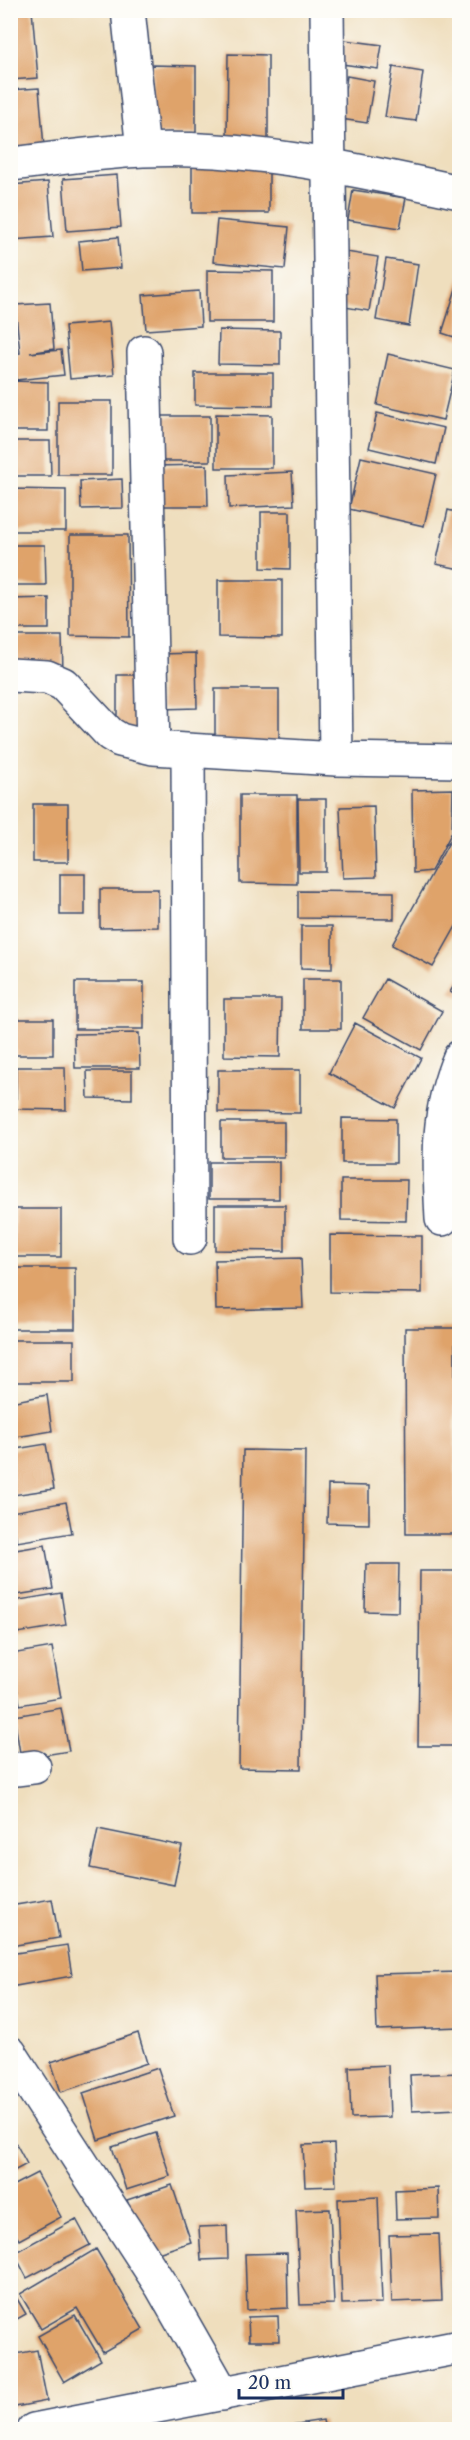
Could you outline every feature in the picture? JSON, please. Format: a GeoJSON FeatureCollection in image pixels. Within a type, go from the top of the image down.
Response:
{"type":"FeatureCollection","features":[{"type":"Feature","properties":{"kind":"street"},"geometry":{"type":"LineString","coordinates":[[128,10],[143,150]]}},
{"type":"Feature","properties":{"kind":"street"},"geometry":{"type":"LineString","coordinates":[[327,10],[336,759]]}},
{"type":"Feature","properties":{"kind":"street"},"geometry":{"type":"LineString","coordinates":[[10,164],[143,150],[211,152],[328,164],[459,192]]}},
{"type":"Feature","properties":{"kind":"street"},"geometry":{"type":"LineString","coordinates":[[144,352],[153,748]]}},
{"type":"Feature","properties":{"kind":"street"},"geometry":{"type":"LineString","coordinates":[[10,675],[47,677],[63,684],[110,734],[120,740],[153,748],[336,759],[459,761]]}},
{"type":"Feature","properties":{"kind":"street"},"geometry":{"type":"LineString","coordinates":[[189,751],[190,1238]]}},
{"type":"Feature","properties":{"kind":"street"},"geometry":{"type":"LineString","coordinates":[[442,1219],[439,1140],[444,1100],[459,1057]]}},
{"type":"Feature","properties":{"kind":"street"},"geometry":{"type":"LineString","coordinates":[[10,2053],[162,2287],[223,2394]]}},
{"type":"Feature","properties":{"kind":"street"},"geometry":{"type":"LineString","coordinates":[[40,2429],[124,2421],[223,2394],[459,2347]]}},
{"type":"Feature","properties":{"kind":"building"},"geometry":{"type":"Polygon","coordinates":[[[32,10],[38,78],[10,80],[10,11],[32,10]]]}},
{"type":"Feature","properties":{"kind":"building"},"geometry":{"type":"Polygon","coordinates":[[[345,40],[382,45],[378,69],[342,64],[345,40]]]}},
{"type":"Feature","properties":{"kind":"building"},"geometry":{"type":"Polygon","coordinates":[[[228,54],[268,55],[268,139],[227,139],[228,54]]]}},
{"type":"Feature","properties":{"kind":"building"},"geometry":{"type":"Polygon","coordinates":[[[152,65],[196,66],[196,134],[152,134],[152,65]]]}},
{"type":"Feature","properties":{"kind":"building"},"geometry":{"type":"Polygon","coordinates":[[[393,67],[423,72],[416,121],[385,117],[393,67]]]}},
{"type":"Feature","properties":{"kind":"building"},"geometry":{"type":"Polygon","coordinates":[[[347,76],[374,81],[367,123],[341,119],[347,76]]]}},
{"type":"Feature","properties":{"kind":"building"},"geometry":{"type":"Polygon","coordinates":[[[39,88],[45,159],[10,162],[10,90],[39,88]]]}},
{"type":"Feature","properties":{"kind":"building"},"geometry":{"type":"Polygon","coordinates":[[[192,162],[269,162],[269,213],[192,213],[192,162]]]}},
{"type":"Feature","properties":{"kind":"building"},"geometry":{"type":"Polygon","coordinates":[[[117,175],[121,227],[67,231],[63,179],[117,175]]]}},
{"type":"Feature","properties":{"kind":"building"},"geometry":{"type":"Polygon","coordinates":[[[48,182],[53,237],[11,240],[10,185],[48,182]]]}},
{"type":"Feature","properties":{"kind":"building"},"geometry":{"type":"Polygon","coordinates":[[[353,190],[406,198],[400,228],[348,220],[353,190]]]}},
{"type":"Feature","properties":{"kind":"building"},"geometry":{"type":"Polygon","coordinates":[[[217,220],[289,227],[285,269],[213,262],[217,220]]]}},
{"type":"Feature","properties":{"kind":"building"},"geometry":{"type":"Polygon","coordinates":[[[118,237],[121,268],[82,271],[79,241],[118,237]]]}},
{"type":"Feature","properties":{"kind":"building"},"geometry":{"type":"Polygon","coordinates":[[[340,251],[378,257],[369,311],[332,305],[340,251]]]}},
{"type":"Feature","properties":{"kind":"building"},"geometry":{"type":"Polygon","coordinates":[[[386,259],[418,264],[409,326],[376,320],[386,259]]]}},
{"type":"Feature","properties":{"kind":"building"},"geometry":{"type":"Polygon","coordinates":[[[207,270],[273,271],[273,322],[207,322],[207,270]]]}},
{"type":"Feature","properties":{"kind":"building"},"geometry":{"type":"Polygon","coordinates":[[[460,276],[460,339],[442,333],[460,276]]]}},
{"type":"Feature","properties":{"kind":"building"},"geometry":{"type":"Polygon","coordinates":[[[199,291],[201,326],[146,330],[143,295],[199,291]]]}},
{"type":"Feature","properties":{"kind":"building"},"geometry":{"type":"Polygon","coordinates":[[[50,303],[54,349],[30,353],[61,350],[64,375],[16,380],[13,354],[20,353],[15,305],[50,303]]]}},
{"type":"Feature","properties":{"kind":"building"},"geometry":{"type":"Polygon","coordinates":[[[109,322],[114,375],[70,379],[65,326],[109,322]]]}},
{"type":"Feature","properties":{"kind":"building"},"geometry":{"type":"Polygon","coordinates":[[[219,330],[280,331],[280,365],[218,364],[219,330]]]}},
{"type":"Feature","properties":{"kind":"building"},"geometry":{"type":"Polygon","coordinates":[[[388,354],[455,370],[443,420],[377,405],[388,354]]]}},
{"type":"Feature","properties":{"kind":"building"},"geometry":{"type":"Polygon","coordinates":[[[195,373],[273,373],[273,406],[195,405],[195,373]]]}},
{"type":"Feature","properties":{"kind":"building"},"geometry":{"type":"Polygon","coordinates":[[[10,381],[48,382],[48,431],[10,431],[10,381]]]}},
{"type":"Feature","properties":{"kind":"building"},"geometry":{"type":"Polygon","coordinates":[[[58,401],[112,401],[112,475],[58,475],[58,401]]]}},
{"type":"Feature","properties":{"kind":"building"},"geometry":{"type":"Polygon","coordinates":[[[377,413],[444,428],[436,464],[369,448],[377,413]]]}},
{"type":"Feature","properties":{"kind":"building"},"geometry":{"type":"Polygon","coordinates":[[[216,414],[272,415],[272,468],[216,468],[216,414]]]}},
{"type":"Feature","properties":{"kind":"building"},"geometry":{"type":"Polygon","coordinates":[[[157,416],[210,416],[210,461],[157,461],[157,416]]]}},
{"type":"Feature","properties":{"kind":"building"},"geometry":{"type":"Polygon","coordinates":[[[10,441],[50,441],[51,476],[10,476],[10,441]]]}},
{"type":"Feature","properties":{"kind":"building"},"geometry":{"type":"Polygon","coordinates":[[[361,457],[436,474],[424,526],[349,509],[361,457]]]}},
{"type":"Feature","properties":{"kind":"building"},"geometry":{"type":"Polygon","coordinates":[[[207,465],[208,506],[155,506],[154,466],[207,465]]]}},
{"type":"Feature","properties":{"kind":"building"},"geometry":{"type":"Polygon","coordinates":[[[292,472],[294,505],[229,508],[228,475],[292,472]]]}},
{"type":"Feature","properties":{"kind":"building"},"geometry":{"type":"Polygon","coordinates":[[[122,479],[123,508],[81,509],[80,481],[122,479]]]}},
{"type":"Feature","properties":{"kind":"building"},"geometry":{"type":"Polygon","coordinates":[[[10,489],[66,490],[66,531],[10,531],[10,489]]]}},
{"type":"Feature","properties":{"kind":"building"},"geometry":{"type":"Polygon","coordinates":[[[448,510],[460,513],[460,569],[436,564],[448,510]]]}},
{"type":"Feature","properties":{"kind":"building"},"geometry":{"type":"Polygon","coordinates":[[[261,512],[290,512],[290,569],[261,568],[261,512]]]}},
{"type":"Feature","properties":{"kind":"building"},"geometry":{"type":"Polygon","coordinates":[[[70,535],[128,535],[129,637],[70,636],[70,535]]]}},
{"type":"Feature","properties":{"kind":"building"},"geometry":{"type":"Polygon","coordinates":[[[10,545],[45,545],[46,585],[10,585],[10,545]]]}},
{"type":"Feature","properties":{"kind":"building"},"geometry":{"type":"Polygon","coordinates":[[[218,580],[282,580],[282,638],[218,637],[218,580]]]}},
{"type":"Feature","properties":{"kind":"building"},"geometry":{"type":"Polygon","coordinates":[[[49,598],[49,629],[10,629],[10,599],[49,598]]]}},
{"type":"Feature","properties":{"kind":"building"},"geometry":{"type":"Polygon","coordinates":[[[10,636],[62,636],[63,671],[10,671],[10,636]]]}},
{"type":"Feature","properties":{"kind":"building"},"geometry":{"type":"Polygon","coordinates":[[[196,653],[197,708],[161,709],[160,654],[196,653]]]}},
{"type":"Feature","properties":{"kind":"building"},"geometry":{"type":"Polygon","coordinates":[[[117,675],[144,675],[144,729],[117,729],[117,675]]]}},
{"type":"Feature","properties":{"kind":"building"},"geometry":{"type":"Polygon","coordinates":[[[215,689],[279,689],[279,742],[215,742],[215,689]]]}},
{"type":"Feature","properties":{"kind":"building"},"geometry":{"type":"Polygon","coordinates":[[[453,789],[452,832],[431,871],[413,873],[412,790],[453,789]]]}},
{"type":"Feature","properties":{"kind":"building"},"geometry":{"type":"Polygon","coordinates":[[[240,795],[297,795],[297,884],[240,883],[240,795]]]}},
{"type":"Feature","properties":{"kind":"building"},"geometry":{"type":"Polygon","coordinates":[[[298,799],[326,799],[326,872],[299,872],[298,799]]]}},
{"type":"Feature","properties":{"kind":"building"},"geometry":{"type":"Polygon","coordinates":[[[33,804],[68,804],[68,862],[33,862],[33,804]]]}},
{"type":"Feature","properties":{"kind":"building"},"geometry":{"type":"Polygon","coordinates":[[[374,806],[376,877],[343,878],[340,807],[374,806]]]}},
{"type":"Feature","properties":{"kind":"building"},"geometry":{"type":"Polygon","coordinates":[[[460,823],[460,919],[433,967],[392,945],[460,823]]]}},
{"type":"Feature","properties":{"kind":"building"},"geometry":{"type":"Polygon","coordinates":[[[60,874],[85,874],[85,915],[60,915],[60,874]]]}},
{"type":"Feature","properties":{"kind":"building"},"geometry":{"type":"Polygon","coordinates":[[[100,889],[158,889],[158,927],[100,928],[100,889]]]}},
{"type":"Feature","properties":{"kind":"building"},"geometry":{"type":"Polygon","coordinates":[[[298,891],[394,892],[394,919],[298,918],[298,891]]]}},
{"type":"Feature","properties":{"kind":"building"},"geometry":{"type":"Polygon","coordinates":[[[301,926],[332,926],[332,969],[301,968],[301,926]]]}},
{"type":"Feature","properties":{"kind":"building"},"geometry":{"type":"Polygon","coordinates":[[[460,976],[460,997],[450,992],[460,976]]]}},
{"type":"Feature","properties":{"kind":"building"},"geometry":{"type":"Polygon","coordinates":[[[303,979],[341,979],[341,1029],[303,1029],[303,979]]]}},
{"type":"Feature","properties":{"kind":"building"},"geometry":{"type":"Polygon","coordinates":[[[385,979],[442,1011],[421,1050],[363,1018],[385,979]]]}},
{"type":"Feature","properties":{"kind":"building"},"geometry":{"type":"Polygon","coordinates":[[[75,982],[144,982],[144,1029],[75,1029],[75,982]]]}},
{"type":"Feature","properties":{"kind":"building"},"geometry":{"type":"Polygon","coordinates":[[[224,999],[281,999],[280,1057],[224,1056],[224,999]]]}},
{"type":"Feature","properties":{"kind":"building"},"geometry":{"type":"Polygon","coordinates":[[[15,1019],[53,1019],[53,1055],[15,1055],[15,1019]]]}},
{"type":"Feature","properties":{"kind":"building"},"geometry":{"type":"Polygon","coordinates":[[[355,1023],[421,1058],[395,1108],[329,1073],[355,1023]]]}},
{"type":"Feature","properties":{"kind":"building"},"geometry":{"type":"Polygon","coordinates":[[[139,1033],[140,1068],[75,1068],[74,1034],[139,1033]]]}},
{"type":"Feature","properties":{"kind":"building"},"geometry":{"type":"Polygon","coordinates":[[[16,1067],[65,1067],[66,1110],[16,1109],[16,1067]]]}},
{"type":"Feature","properties":{"kind":"building"},"geometry":{"type":"Polygon","coordinates":[[[218,1070],[300,1070],[300,1113],[218,1112],[218,1070]]]}},
{"type":"Feature","properties":{"kind":"building"},"geometry":{"type":"Polygon","coordinates":[[[87,1071],[132,1071],[132,1099],[88,1098],[87,1071]]]}},
{"type":"Feature","properties":{"kind":"building"},"geometry":{"type":"Polygon","coordinates":[[[460,1115],[460,1168],[446,1166],[460,1115]]]}},
{"type":"Feature","properties":{"kind":"building"},"geometry":{"type":"Polygon","coordinates":[[[342,1118],[396,1119],[396,1163],[342,1163],[342,1118]]]}},
{"type":"Feature","properties":{"kind":"building"},"geometry":{"type":"Polygon","coordinates":[[[221,1122],[284,1122],[284,1157],[221,1157],[221,1122]]]}},
{"type":"Feature","properties":{"kind":"building"},"geometry":{"type":"Polygon","coordinates":[[[209,1162],[279,1162],[279,1199],[209,1199],[209,1162]]]}},
{"type":"Feature","properties":{"kind":"building"},"geometry":{"type":"Polygon","coordinates":[[[341,1180],[407,1180],[406,1221],[341,1220],[341,1180]]]}},
{"type":"Feature","properties":{"kind":"building"},"geometry":{"type":"Polygon","coordinates":[[[215,1205],[285,1205],[285,1251],[215,1250],[215,1205]]]}},
{"type":"Feature","properties":{"kind":"building"},"geometry":{"type":"Polygon","coordinates":[[[14,1209],[61,1209],[61,1257],[14,1257],[14,1209]]]}},
{"type":"Feature","properties":{"kind":"building"},"geometry":{"type":"Polygon","coordinates":[[[330,1235],[422,1236],[422,1293],[330,1292],[330,1235]]]}},
{"type":"Feature","properties":{"kind":"building"},"geometry":{"type":"Polygon","coordinates":[[[301,1258],[303,1308],[216,1310],[215,1260],[301,1258]]]}},
{"type":"Feature","properties":{"kind":"building"},"geometry":{"type":"Polygon","coordinates":[[[10,1268],[75,1268],[75,1329],[10,1329],[10,1268]]]}},
{"type":"Feature","properties":{"kind":"building"},"geometry":{"type":"Polygon","coordinates":[[[405,1328],[455,1328],[455,1534],[406,1534],[405,1328]]]}},
{"type":"Feature","properties":{"kind":"building"},"geometry":{"type":"Polygon","coordinates":[[[10,1340],[74,1340],[74,1382],[10,1382],[10,1340]]]}},
{"type":"Feature","properties":{"kind":"building"},"geometry":{"type":"Polygon","coordinates":[[[47,1395],[52,1431],[10,1438],[10,1402],[47,1395]]]}},
{"type":"Feature","properties":{"kind":"building"},"geometry":{"type":"Polygon","coordinates":[[[46,1444],[54,1489],[13,1495],[10,1450],[46,1444]]]}},
{"type":"Feature","properties":{"kind":"building"},"geometry":{"type":"Polygon","coordinates":[[[243,1450],[305,1451],[301,1769],[239,1768],[243,1450]]]}},
{"type":"Feature","properties":{"kind":"building"},"geometry":{"type":"Polygon","coordinates":[[[328,1485],[369,1486],[369,1524],[327,1523],[328,1485]]]}},
{"type":"Feature","properties":{"kind":"building"},"geometry":{"type":"Polygon","coordinates":[[[66,1502],[72,1533],[17,1542],[11,1512],[66,1502]]]}},
{"type":"Feature","properties":{"kind":"building"},"geometry":{"type":"Polygon","coordinates":[[[45,1545],[53,1589],[10,1596],[10,1551],[45,1545]]]}},
{"type":"Feature","properties":{"kind":"building"},"geometry":{"type":"Polygon","coordinates":[[[366,1564],[399,1564],[398,1612],[365,1611],[366,1564]]]}},
{"type":"Feature","properties":{"kind":"building"},"geometry":{"type":"Polygon","coordinates":[[[420,1571],[460,1571],[460,1746],[418,1746],[420,1571]]]}},
{"type":"Feature","properties":{"kind":"building"},"geometry":{"type":"Polygon","coordinates":[[[61,1593],[66,1625],[18,1633],[13,1601],[61,1593]]]}},
{"type":"Feature","properties":{"kind":"building"},"geometry":{"type":"Polygon","coordinates":[[[52,1647],[61,1698],[20,1705],[11,1654],[52,1647]]]}},
{"type":"Feature","properties":{"kind":"building"},"geometry":{"type":"Polygon","coordinates":[[[61,1708],[69,1751],[21,1759],[14,1716],[61,1708]]]}},
{"type":"Feature","properties":{"kind":"building"},"geometry":{"type":"Polygon","coordinates":[[[98,1829],[182,1846],[174,1885],[90,1868],[98,1829]]]}},
{"type":"Feature","properties":{"kind":"building"},"geometry":{"type":"Polygon","coordinates":[[[52,1899],[59,1938],[10,1946],[10,1906],[52,1899]]]}},
{"type":"Feature","properties":{"kind":"building"},"geometry":{"type":"Polygon","coordinates":[[[67,1945],[72,1976],[10,1987],[10,1954],[67,1945]]]}},
{"type":"Feature","properties":{"kind":"building"},"geometry":{"type":"Polygon","coordinates":[[[460,1972],[460,2027],[377,2030],[375,1974],[460,1972]]]}},
{"type":"Feature","properties":{"kind":"building"},"geometry":{"type":"Polygon","coordinates":[[[138,2033],[147,2063],[61,2092],[51,2062],[138,2033]]]}},
{"type":"Feature","properties":{"kind":"building"},"geometry":{"type":"Polygon","coordinates":[[[388,2065],[390,2117],[351,2118],[349,2067],[388,2065]]]}},
{"type":"Feature","properties":{"kind":"building"},"geometry":{"type":"Polygon","coordinates":[[[158,2068],[174,2116],[98,2140],[83,2093],[158,2068]]]}},
{"type":"Feature","properties":{"kind":"building"},"geometry":{"type":"Polygon","coordinates":[[[460,2073],[460,2109],[412,2111],[410,2075],[460,2073]]]}},
{"type":"Feature","properties":{"kind":"building"},"geometry":{"type":"Polygon","coordinates":[[[156,2133],[170,2176],[126,2190],[112,2147],[156,2133]]]}},
{"type":"Feature","properties":{"kind":"building"},"geometry":{"type":"Polygon","coordinates":[[[13,2138],[27,2164],[10,2173],[10,2140],[13,2138]]]}},
{"type":"Feature","properties":{"kind":"building"},"geometry":{"type":"Polygon","coordinates":[[[334,2144],[336,2186],[305,2187],[303,2145],[334,2144]]]}},
{"type":"Feature","properties":{"kind":"building"},"geometry":{"type":"Polygon","coordinates":[[[37,2173],[61,2217],[19,2240],[10,2225],[10,2187],[37,2173]]]}},
{"type":"Feature","properties":{"kind":"building"},"geometry":{"type":"Polygon","coordinates":[[[172,2185],[191,2242],[146,2257],[127,2200],[172,2185]]]}},
{"type":"Feature","properties":{"kind":"building"},"geometry":{"type":"Polygon","coordinates":[[[438,2188],[439,2218],[396,2219],[395,2190],[438,2188]]]}},
{"type":"Feature","properties":{"kind":"building"},"geometry":{"type":"Polygon","coordinates":[[[378,2197],[382,2303],[342,2304],[338,2199],[378,2197]]]}},
{"type":"Feature","properties":{"kind":"building"},"geometry":{"type":"Polygon","coordinates":[[[330,2209],[334,2304],[300,2305],[296,2210],[330,2209]]]}},
{"type":"Feature","properties":{"kind":"building"},"geometry":{"type":"Polygon","coordinates":[[[76,2219],[90,2245],[27,2278],[14,2253],[76,2219]]]}},
{"type":"Feature","properties":{"kind":"building"},"geometry":{"type":"Polygon","coordinates":[[[227,2226],[228,2259],[201,2260],[199,2227],[227,2226]]]}},
{"type":"Feature","properties":{"kind":"building"},"geometry":{"type":"Polygon","coordinates":[[[439,2234],[442,2300],[392,2302],[389,2235],[439,2234]]]}},
{"type":"Feature","properties":{"kind":"building"},"geometry":{"type":"Polygon","coordinates":[[[96,2249],[143,2329],[103,2352],[77,2308],[41,2329],[20,2294],[96,2249]]]}},
{"type":"Feature","properties":{"kind":"building"},"geometry":{"type":"Polygon","coordinates":[[[287,2253],[288,2308],[247,2310],[245,2254],[287,2253]]]}},
{"type":"Feature","properties":{"kind":"building"},"geometry":{"type":"Polygon","coordinates":[[[10,2287],[26,2314],[10,2323],[10,2287]]]}},
{"type":"Feature","properties":{"kind":"building"},"geometry":{"type":"Polygon","coordinates":[[[75,2315],[101,2360],[64,2382],[38,2336],[75,2315]]]}},
{"type":"Feature","properties":{"kind":"building"},"geometry":{"type":"Polygon","coordinates":[[[278,2316],[279,2341],[249,2341],[248,2317],[278,2316]]]}},
{"type":"Feature","properties":{"kind":"building"},"geometry":{"type":"Polygon","coordinates":[[[37,2350],[47,2401],[10,2408],[10,2355],[37,2350]]]}},
{"type":"Feature","properties":{"kind":"building"},"geometry":{"type":"Polygon","coordinates":[[[323,2420],[325,2430],[272,2430],[272,2428],[323,2420]]]}}]}
